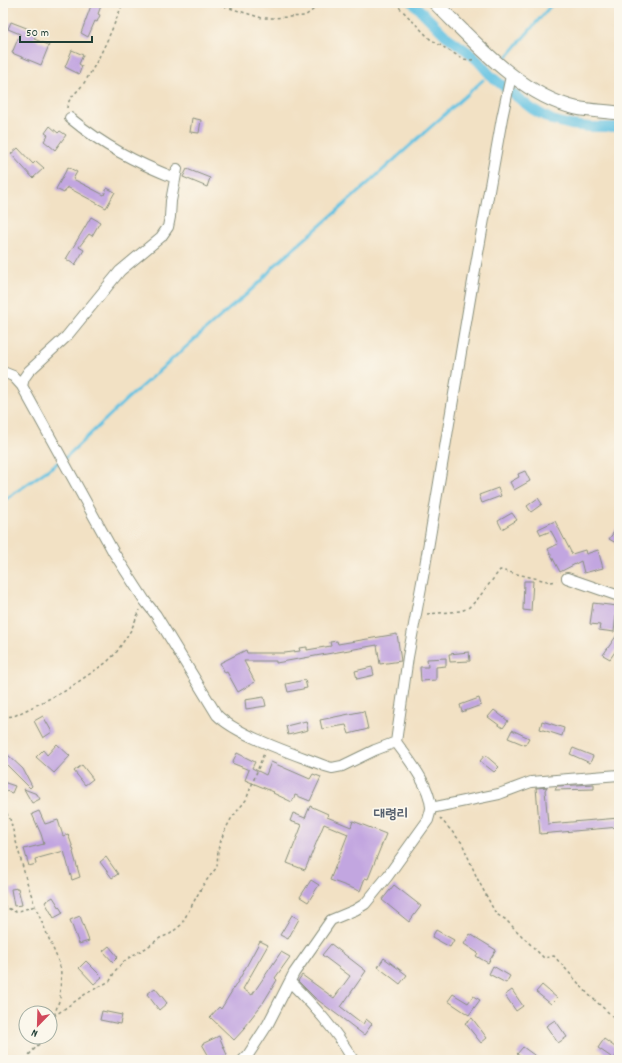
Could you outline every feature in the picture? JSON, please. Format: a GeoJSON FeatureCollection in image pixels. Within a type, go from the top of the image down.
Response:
{"type":"FeatureCollection","features":[{"type":"Feature","properties":{"kind":"street"},"geometry":{"type":"LineString","coordinates":[[436,3],[510,79],[576,108],[619,112]]}},
{"type":"Feature","properties":{"kind":"street"},"geometry":{"type":"LineString","coordinates":[[243,1060],[248,1055],[268,1024],[302,961],[331,920],[365,904],[383,883],[428,820],[431,808],[420,776],[396,742],[408,657],[510,79]]}},
{"type":"Feature","properties":{"kind":"street"},"geometry":{"type":"LineString","coordinates":[[22,386],[24,378],[29,371],[66,337],[120,272],[161,237],[168,227],[170,218],[170,202],[176,173],[149,168],[96,139],[70,118]]}},
{"type":"Feature","properties":{"kind":"street"},"geometry":{"type":"LineString","coordinates":[[3,372],[13,376],[22,386],[114,553],[145,601],[156,615],[217,715],[224,722],[252,737],[332,768],[342,766],[375,750],[396,742]]}},
{"type":"Feature","properties":{"kind":"street"},"geometry":{"type":"LineString","coordinates":[[567,578],[618,593]]}},
{"type":"Feature","properties":{"kind":"street"},"geometry":{"type":"LineString","coordinates":[[431,808],[499,794],[531,782],[619,776]]}},
{"type":"Feature","properties":{"kind":"street"},"geometry":{"type":"LineString","coordinates":[[290,982],[322,1016],[344,1044],[353,1060]]}},
{"type":"Feature","properties":{"kind":"path"},"geometry":{"type":"LineString","coordinates":[[70,118],[67,112],[68,102],[83,84],[101,52],[123,3]]}},
{"type":"Feature","properties":{"kind":"path"},"geometry":{"type":"LineString","coordinates":[[213,3],[240,10],[262,18],[272,18],[305,16],[322,3]]}},
{"type":"Feature","properties":{"kind":"path"},"geometry":{"type":"LineString","coordinates":[[395,3],[430,39],[463,59],[472,60]]}},
{"type":"Feature","properties":{"kind":"path"},"geometry":{"type":"LineString","coordinates":[[416,612],[430,614],[461,611],[468,608],[500,570],[551,582],[567,578]]}},
{"type":"Feature","properties":{"kind":"path"},"geometry":{"type":"LineString","coordinates":[[3,717],[14,716],[65,691],[107,662],[116,653],[131,630],[145,601]]}},
{"type":"Feature","properties":{"kind":"path"},"geometry":{"type":"LineString","coordinates":[[58,1013],[87,993],[110,981],[115,971],[123,962],[133,954],[150,946],[160,938],[170,934],[181,924],[203,885],[217,867],[218,849],[224,832],[231,819],[246,800],[268,743]]}},
{"type":"Feature","properties":{"kind":"path"},"geometry":{"type":"LineString","coordinates":[[3,808],[10,819],[35,906],[61,970],[60,998],[58,1005]]}},
{"type":"Feature","properties":{"kind":"path"},"geometry":{"type":"LineString","coordinates":[[431,808],[462,843],[477,878],[496,914],[506,919],[544,958],[554,956],[589,995],[619,1022]]}},
{"type":"Feature","properties":{"kind":"path"},"geometry":{"type":"LineString","coordinates":[[3,906],[16,912],[35,906]]}},
{"type":"Feature","properties":{"kind":"path"},"geometry":{"type":"LineString","coordinates":[[26,1060],[29,1053],[37,1045]]}},
{"type":"Feature","properties":{"kind":"building"},"geometry":{"type":"Polygon","coordinates":[[[92,3],[102,3],[98,14],[100,15],[97,22],[95,21],[88,37],[81,33],[92,3]]]}},
{"type":"Feature","properties":{"kind":"building"},"geometry":{"type":"Polygon","coordinates":[[[11,22],[37,32],[34,39],[49,45],[41,65],[12,53],[20,34],[8,29],[11,22]]]}},
{"type":"Feature","properties":{"kind":"building"},"geometry":{"type":"Polygon","coordinates":[[[72,50],[83,55],[79,64],[82,66],[79,74],[65,67],[72,50]]]}},
{"type":"Feature","properties":{"kind":"building"},"geometry":{"type":"Polygon","coordinates":[[[192,118],[201,120],[199,133],[190,132],[192,118]]]}},
{"type":"Feature","properties":{"kind":"building"},"geometry":{"type":"Polygon","coordinates":[[[50,126],[58,133],[60,131],[66,135],[55,150],[44,141],[48,135],[45,133],[50,126]]]}},
{"type":"Feature","properties":{"kind":"building"},"geometry":{"type":"Polygon","coordinates":[[[18,148],[33,164],[36,161],[44,168],[33,178],[11,154],[18,148]]]}},
{"type":"Feature","properties":{"kind":"building"},"geometry":{"type":"Polygon","coordinates":[[[68,167],[77,172],[73,179],[104,195],[107,188],[115,192],[106,208],[67,187],[64,193],[56,189],[68,167]]]}},
{"type":"Feature","properties":{"kind":"building"},"geometry":{"type":"Polygon","coordinates":[[[187,169],[210,178],[207,187],[183,177],[187,169]]]}},
{"type":"Feature","properties":{"kind":"building"},"geometry":{"type":"Polygon","coordinates":[[[91,217],[100,222],[92,236],[89,234],[79,247],[84,250],[75,265],[66,259],[91,217]]]}},
{"type":"Feature","properties":{"kind":"building"},"geometry":{"type":"Polygon","coordinates":[[[525,471],[530,481],[514,490],[510,482],[519,477],[518,474],[525,471]]]}},
{"type":"Feature","properties":{"kind":"building"},"geometry":{"type":"Polygon","coordinates":[[[498,488],[501,496],[482,503],[479,495],[498,488]]]}},
{"type":"Feature","properties":{"kind":"building"},"geometry":{"type":"Polygon","coordinates":[[[538,498],[542,504],[531,512],[527,506],[538,498]]]}},
{"type":"Feature","properties":{"kind":"building"},"geometry":{"type":"Polygon","coordinates":[[[512,513],[517,520],[502,529],[498,521],[512,513]]]}},
{"type":"Feature","properties":{"kind":"building"},"geometry":{"type":"Polygon","coordinates":[[[555,521],[572,554],[585,550],[586,554],[598,550],[603,568],[584,573],[581,561],[560,572],[548,549],[558,544],[551,531],[541,535],[538,529],[555,521]]]}},
{"type":"Feature","properties":{"kind":"building"},"geometry":{"type":"Polygon","coordinates":[[[619,525],[619,539],[616,543],[609,539],[619,525]]]}},
{"type":"Feature","properties":{"kind":"building"},"geometry":{"type":"Polygon","coordinates":[[[524,581],[533,581],[531,611],[523,610],[524,581]]]}},
{"type":"Feature","properties":{"kind":"building"},"geometry":{"type":"Polygon","coordinates":[[[593,603],[617,606],[614,632],[599,630],[600,625],[590,624],[593,603]]]}},
{"type":"Feature","properties":{"kind":"building"},"geometry":{"type":"Polygon","coordinates":[[[619,632],[619,646],[610,659],[603,655],[619,632]]]}},
{"type":"Feature","properties":{"kind":"building"},"geometry":{"type":"Polygon","coordinates":[[[397,634],[401,661],[380,664],[377,645],[276,663],[276,661],[244,661],[255,682],[238,692],[227,672],[225,673],[220,663],[246,650],[247,653],[285,653],[300,651],[299,648],[307,647],[307,650],[331,646],[330,642],[337,641],[338,644],[397,634]]]}},
{"type":"Feature","properties":{"kind":"building"},"geometry":{"type":"Polygon","coordinates":[[[469,652],[470,661],[450,662],[449,654],[469,652]]]}},
{"type":"Feature","properties":{"kind":"building"},"geometry":{"type":"Polygon","coordinates":[[[446,658],[446,666],[436,667],[436,680],[421,681],[420,667],[428,667],[427,659],[446,658]]]}},
{"type":"Feature","properties":{"kind":"building"},"geometry":{"type":"Polygon","coordinates":[[[372,667],[374,675],[357,679],[355,671],[372,667]]]}},
{"type":"Feature","properties":{"kind":"building"},"geometry":{"type":"Polygon","coordinates":[[[305,680],[307,688],[288,692],[286,684],[305,680]]]}},
{"type":"Feature","properties":{"kind":"building"},"geometry":{"type":"Polygon","coordinates":[[[264,697],[266,706],[246,709],[245,700],[264,697]]]}},
{"type":"Feature","properties":{"kind":"building"},"geometry":{"type":"Polygon","coordinates":[[[479,698],[481,705],[462,712],[460,705],[479,698]]]}},
{"type":"Feature","properties":{"kind":"building"},"geometry":{"type":"Polygon","coordinates":[[[494,710],[508,721],[503,728],[488,717],[494,710]]]}},
{"type":"Feature","properties":{"kind":"building"},"geometry":{"type":"Polygon","coordinates":[[[364,711],[368,729],[349,734],[346,725],[322,729],[320,720],[364,711]]]}},
{"type":"Feature","properties":{"kind":"building"},"geometry":{"type":"Polygon","coordinates":[[[43,716],[52,732],[43,738],[34,721],[43,716]]]}},
{"type":"Feature","properties":{"kind":"building"},"geometry":{"type":"Polygon","coordinates":[[[306,721],[308,730],[288,735],[286,726],[306,721]]]}},
{"type":"Feature","properties":{"kind":"building"},"geometry":{"type":"Polygon","coordinates":[[[542,721],[564,728],[562,736],[540,729],[542,721]]]}},
{"type":"Feature","properties":{"kind":"building"},"geometry":{"type":"Polygon","coordinates":[[[512,730],[529,738],[525,745],[508,738],[512,730]]]}},
{"type":"Feature","properties":{"kind":"building"},"geometry":{"type":"Polygon","coordinates":[[[57,744],[70,756],[54,773],[36,757],[43,750],[47,755],[57,744]]]}},
{"type":"Feature","properties":{"kind":"building"},"geometry":{"type":"Polygon","coordinates":[[[573,748],[593,756],[590,763],[570,754],[573,748]]]}},
{"type":"Feature","properties":{"kind":"building"},"geometry":{"type":"Polygon","coordinates":[[[237,753],[255,762],[252,768],[266,775],[271,762],[310,779],[313,774],[321,777],[310,801],[295,795],[292,802],[273,793],[274,792],[245,780],[249,770],[232,763],[237,753]]]}},
{"type":"Feature","properties":{"kind":"building"},"geometry":{"type":"Polygon","coordinates":[[[7,754],[23,769],[32,786],[30,788],[3,761],[3,758],[7,754]]]}},
{"type":"Feature","properties":{"kind":"building"},"geometry":{"type":"Polygon","coordinates":[[[485,755],[499,767],[494,772],[480,761],[485,755]]]}},
{"type":"Feature","properties":{"kind":"building"},"geometry":{"type":"Polygon","coordinates":[[[82,765],[93,779],[85,785],[74,771],[82,765]]]}},
{"type":"Feature","properties":{"kind":"building"},"geometry":{"type":"Polygon","coordinates":[[[3,782],[15,786],[12,793],[3,790],[3,782]]]}},
{"type":"Feature","properties":{"kind":"building"},"geometry":{"type":"Polygon","coordinates":[[[594,784],[594,789],[555,790],[557,786],[594,784]]]}},
{"type":"Feature","properties":{"kind":"building"},"geometry":{"type":"Polygon","coordinates":[[[547,787],[545,790],[548,824],[619,818],[619,827],[540,834],[536,788],[547,787]]]}},
{"type":"Feature","properties":{"kind":"building"},"geometry":{"type":"Polygon","coordinates":[[[24,789],[37,794],[40,799],[32,803],[24,789]]]}},
{"type":"Feature","properties":{"kind":"building"},"geometry":{"type":"Polygon","coordinates":[[[310,806],[328,814],[327,817],[351,827],[353,821],[386,834],[368,879],[365,878],[360,891],[330,880],[348,834],[324,824],[305,870],[287,863],[302,825],[290,821],[293,813],[305,818],[310,806]]]}},
{"type":"Feature","properties":{"kind":"building"},"geometry":{"type":"Polygon","coordinates":[[[39,811],[45,824],[58,820],[63,836],[68,834],[74,851],[80,877],[72,880],[64,851],[35,859],[36,864],[29,866],[24,849],[44,844],[32,814],[39,811]]]}},
{"type":"Feature","properties":{"kind":"building"},"geometry":{"type":"Polygon","coordinates":[[[106,857],[118,874],[112,878],[100,862],[106,857]]]}},
{"type":"Feature","properties":{"kind":"building"},"geometry":{"type":"Polygon","coordinates":[[[311,880],[319,885],[308,902],[300,897],[311,880]]]}},
{"type":"Feature","properties":{"kind":"building"},"geometry":{"type":"Polygon","coordinates":[[[394,885],[421,906],[409,922],[382,900],[394,885]]]}},
{"type":"Feature","properties":{"kind":"building"},"geometry":{"type":"Polygon","coordinates":[[[18,888],[22,905],[14,906],[11,889],[18,888]]]}},
{"type":"Feature","properties":{"kind":"building"},"geometry":{"type":"Polygon","coordinates":[[[53,897],[63,913],[54,918],[45,902],[53,897]]]}},
{"type":"Feature","properties":{"kind":"building"},"geometry":{"type":"Polygon","coordinates":[[[292,915],[299,919],[288,939],[280,935],[292,915]]]}},
{"type":"Feature","properties":{"kind":"building"},"geometry":{"type":"Polygon","coordinates":[[[80,916],[89,941],[79,944],[70,920],[80,916]]]}},
{"type":"Feature","properties":{"kind":"building"},"geometry":{"type":"Polygon","coordinates":[[[436,930],[454,940],[450,947],[432,937],[436,930]]]}},
{"type":"Feature","properties":{"kind":"building"},"geometry":{"type":"Polygon","coordinates":[[[470,934],[496,950],[488,963],[476,956],[478,953],[464,944],[470,934]]]}},
{"type":"Feature","properties":{"kind":"building"},"geometry":{"type":"Polygon","coordinates":[[[260,941],[268,945],[243,989],[252,995],[281,952],[290,957],[275,978],[277,980],[263,1003],[244,1027],[245,1028],[234,1040],[210,1017],[219,1007],[221,1009],[260,941]]]}},
{"type":"Feature","properties":{"kind":"building"},"geometry":{"type":"Polygon","coordinates":[[[331,944],[366,971],[341,1007],[363,1024],[366,1019],[372,1024],[364,1035],[315,998],[298,981],[302,975],[334,998],[350,976],[322,955],[331,944]]]}},
{"type":"Feature","properties":{"kind":"building"},"geometry":{"type":"Polygon","coordinates":[[[109,946],[118,957],[113,962],[103,951],[109,946]]]}},
{"type":"Feature","properties":{"kind":"building"},"geometry":{"type":"Polygon","coordinates":[[[384,958],[407,975],[400,984],[378,967],[384,958]]]}},
{"type":"Feature","properties":{"kind":"building"},"geometry":{"type":"Polygon","coordinates":[[[86,961],[102,977],[94,984],[79,968],[86,961]]]}},
{"type":"Feature","properties":{"kind":"building"},"geometry":{"type":"Polygon","coordinates":[[[493,966],[510,976],[506,983],[489,974],[493,966]]]}},
{"type":"Feature","properties":{"kind":"building"},"geometry":{"type":"Polygon","coordinates":[[[542,985],[557,998],[551,1004],[536,992],[542,985]]]}},
{"type":"Feature","properties":{"kind":"building"},"geometry":{"type":"Polygon","coordinates":[[[155,988],[167,1003],[159,1010],[147,994],[155,988]]]}},
{"type":"Feature","properties":{"kind":"building"},"geometry":{"type":"Polygon","coordinates":[[[512,990],[523,1006],[516,1011],[505,995],[512,990]]]}},
{"type":"Feature","properties":{"kind":"building"},"geometry":{"type":"Polygon","coordinates":[[[453,994],[468,1003],[473,996],[480,1000],[469,1015],[448,1001],[453,994]]]}},
{"type":"Feature","properties":{"kind":"building"},"geometry":{"type":"Polygon","coordinates":[[[102,1011],[122,1015],[120,1024],[100,1020],[102,1011]]]}},
{"type":"Feature","properties":{"kind":"building"},"geometry":{"type":"Polygon","coordinates":[[[472,1018],[487,1038],[481,1043],[465,1023],[472,1018]]]}},
{"type":"Feature","properties":{"kind":"building"},"geometry":{"type":"Polygon","coordinates":[[[555,1020],[567,1037],[558,1043],[546,1026],[555,1020]]]}},
{"type":"Feature","properties":{"kind":"building"},"geometry":{"type":"Polygon","coordinates":[[[219,1036],[227,1055],[211,1060],[202,1044],[219,1036]]]}},
{"type":"Feature","properties":{"kind":"building"},"geometry":{"type":"Polygon","coordinates":[[[604,1039],[619,1050],[614,1059],[598,1048],[604,1039]]]}},
{"type":"Feature","properties":{"kind":"building"},"geometry":{"type":"Polygon","coordinates":[[[523,1047],[541,1060],[525,1060],[517,1054],[523,1047]]]}},
{"type":"Feature","properties":{"kind":"waterway"},"geometry":{"type":"LineString","coordinates":[[413,3],[446,36],[478,61],[492,77],[532,109],[552,120],[571,125],[590,127],[619,127]]}},
{"type":"Feature","properties":{"kind":"waterway"},"geometry":{"type":"LineString","coordinates":[[506,58],[553,3]]}},
{"type":"Feature","properties":{"kind":"waterway"},"geometry":{"type":"LineString","coordinates":[[65,458],[127,399],[247,294],[274,266],[483,80]]}},
{"type":"Feature","properties":{"kind":"waterway"},"geometry":{"type":"LineString","coordinates":[[3,501],[59,462]]}},
{"type":"Feature","properties":{"kind":"district","name":"대령리"},"geometry":{"type":"Point","coordinates":[391,815]}}]}
